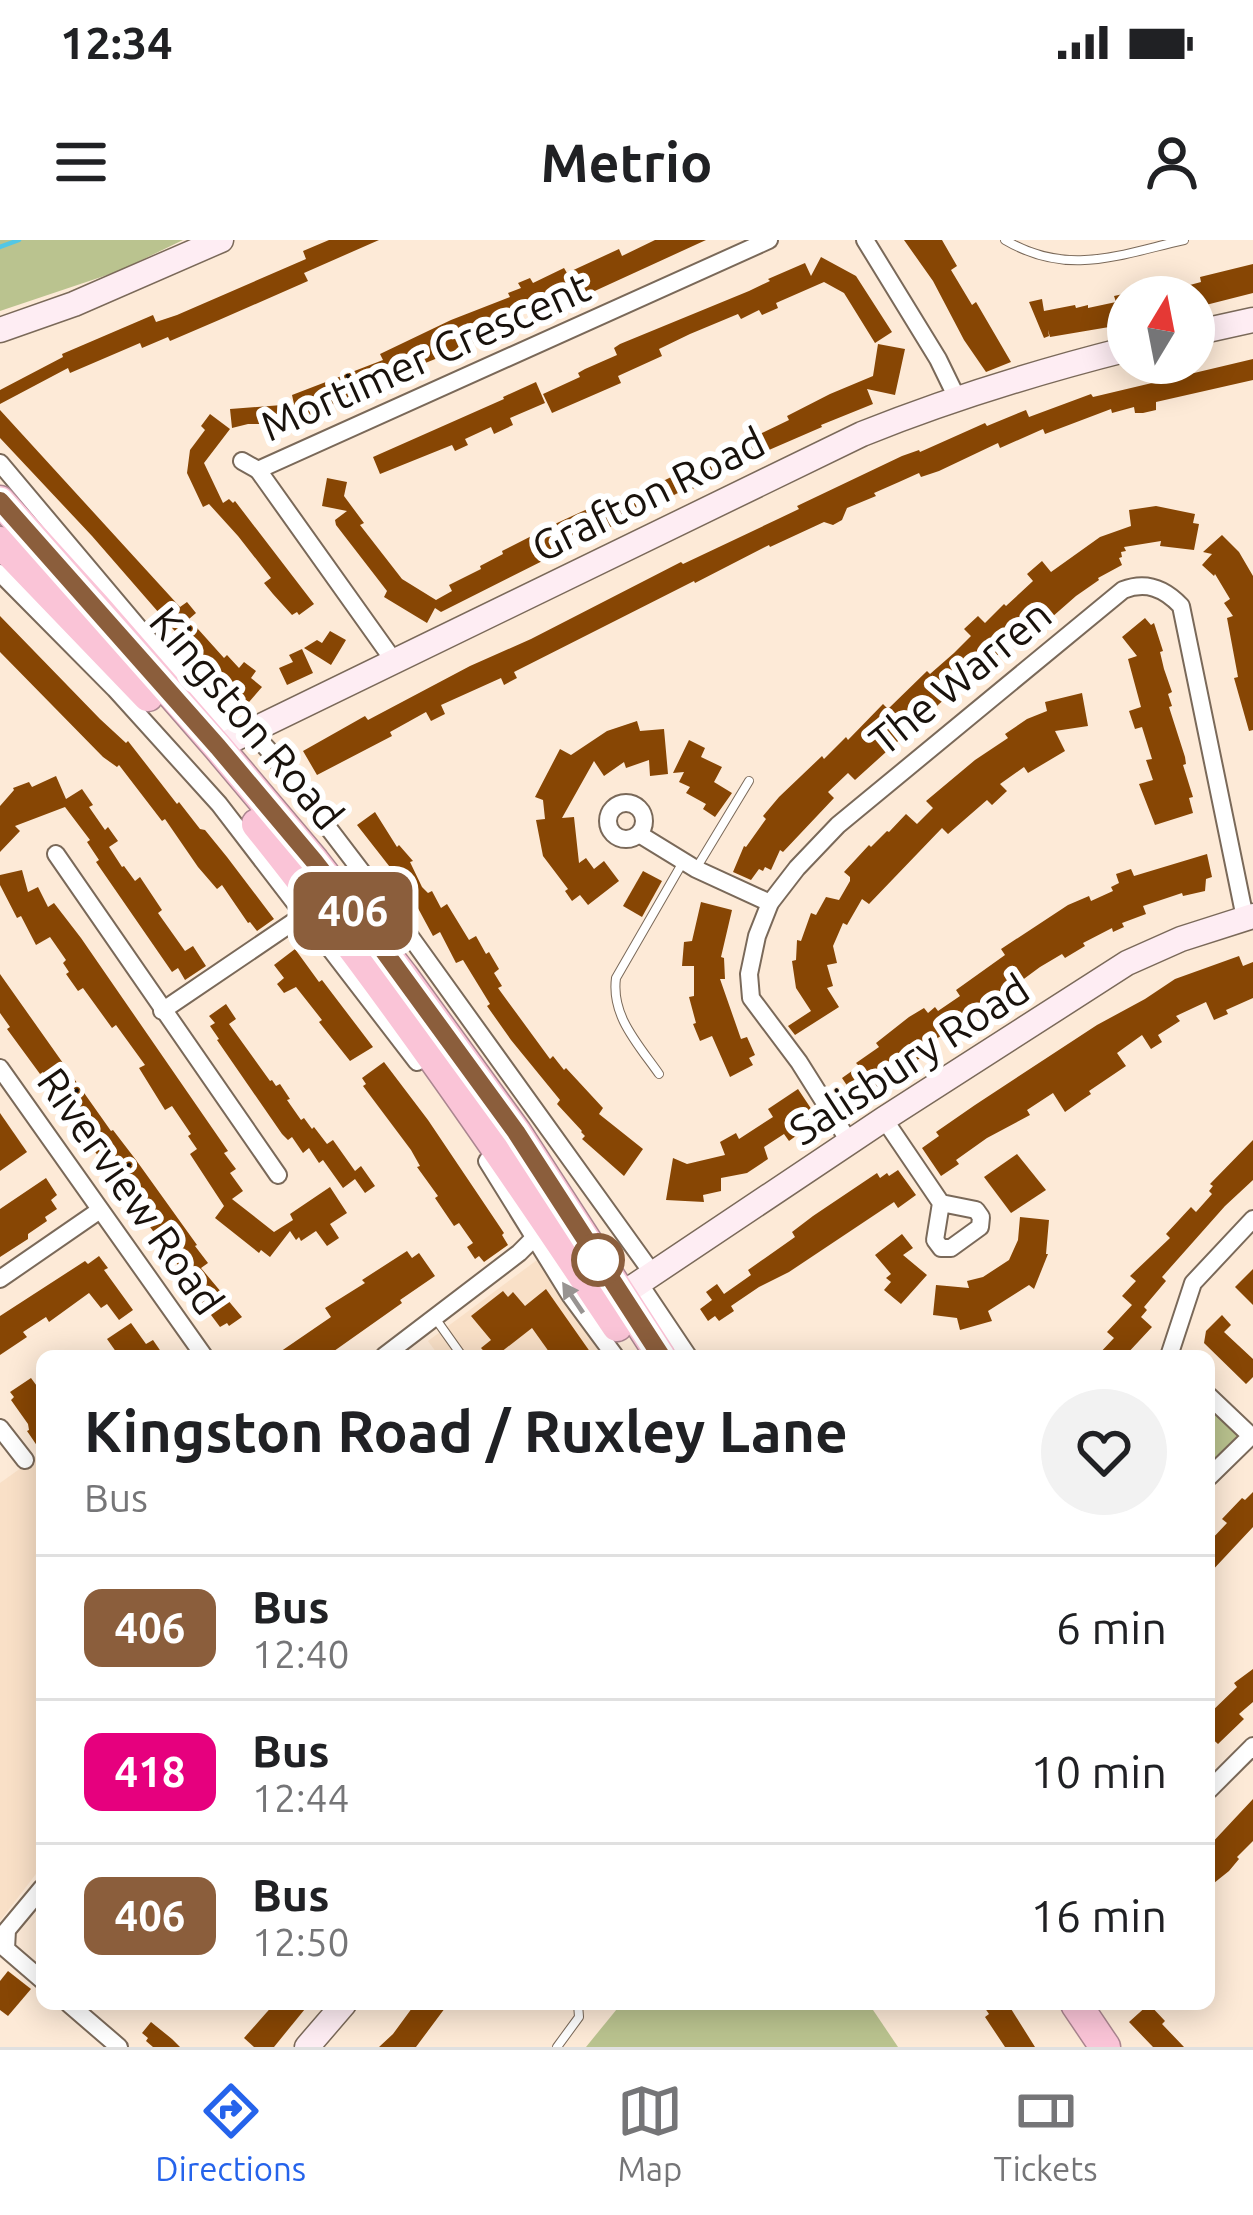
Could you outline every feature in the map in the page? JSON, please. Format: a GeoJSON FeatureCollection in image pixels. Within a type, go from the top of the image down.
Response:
{"type":"FeatureCollection","features":[{"type":"Feature","properties":{"kind":"highway","name":"Kingston Road"},"geometry":{"type":"LineString","coordinates":[[0,501],[235,740],[314,861],[516,1132],[638,1284],[660,1350]]}},
{"type":"Feature","properties":{"kind":"highway","name":"Kingston Road"},"geometry":{"type":"LineString","coordinates":[[0,542],[150,698],[312,893],[460,1094],[633,1350]]}},
{"type":"Feature","properties":{"kind":"highway"},"geometry":{"type":"LineString","coordinates":[[1055,2010],[1080,2047]]}},
{"type":"Feature","properties":{"kind":"highway"},"geometry":{"type":"LineString","coordinates":[[1080,2010],[1105,2047]]}},
{"type":"Feature","properties":{"kind":"street"},"geometry":{"type":"LineString","coordinates":[[3,327],[74,304],[221,240]]}},
{"type":"Feature","properties":{"kind":"street","name":"Mortimer Crescent"},"geometry":{"type":"LineString","coordinates":[[394,662],[250,466],[769,240]]}},
{"type":"Feature","properties":{"kind":"street"},"geometry":{"type":"LineString","coordinates":[[866,240],[957,398]]}},
{"type":"Feature","properties":{"kind":"street"},"geometry":{"type":"LineString","coordinates":[[1215,328],[1253,320]]}},
{"type":"Feature","properties":{"kind":"street","name":"Grafton Road"},"geometry":{"type":"LineString","coordinates":[[235,740],[862,434],[957,398],[1107,355]]}},
{"type":"Feature","properties":{"kind":"street"},"geometry":{"type":"LineString","coordinates":[[0,464],[235,740]]}},
{"type":"Feature","properties":{"kind":"street"},"geometry":{"type":"LineString","coordinates":[[0,573],[219,804],[454,1111],[570,1295],[611,1350]]}},
{"type":"Feature","properties":{"kind":"street","name":"The Warren"},"geometry":{"type":"LineString","coordinates":[[850,1143],[751,998],[749,974],[770,903],[838,825],[1124,590],[1137,585],[1153,586],[1180,605],[1249,917]]}},
{"type":"Feature","properties":{"kind":"street"},"geometry":{"type":"LineString","coordinates":[[639,834],[690,865],[770,903]]}},
{"type":"Feature","properties":{"kind":"street"},"geometry":{"type":"LineString","coordinates":[[56,854],[278,1175]]}},
{"type":"Feature","properties":{"kind":"street"},"geometry":{"type":"LineString","coordinates":[[162,1011],[305,914]]}},
{"type":"Feature","properties":{"kind":"street","name":"Salisbury Road"},"geometry":{"type":"LineString","coordinates":[[638,1284],[1127,964],[1181,938],[1249,917]]}},
{"type":"Feature","properties":{"kind":"street","name":"Riverview Road"},"geometry":{"type":"LineString","coordinates":[[0,1068],[200,1350]]}},
{"type":"Feature","properties":{"kind":"street"},"geometry":{"type":"LineString","coordinates":[[884,1119],[941,1203]]}},
{"type":"Feature","properties":{"kind":"street"},"geometry":{"type":"LineString","coordinates":[[0,1279],[100,1210]]}},
{"type":"Feature","properties":{"kind":"street"},"geometry":{"type":"LineString","coordinates":[[1171,1350],[1192,1283],[1253,1219]]}},
{"type":"Feature","properties":{"kind":"street"},"geometry":{"type":"LineString","coordinates":[[392,1350],[535,1237]]}},
{"type":"Feature","properties":{"kind":"street"},"geometry":{"type":"LineString","coordinates":[[638,1284],[684,1350]]}},
{"type":"Feature","properties":{"kind":"street"},"geometry":{"type":"LineString","coordinates":[[1215,1402],[1252,1436],[1215,1472]]}},
{"type":"Feature","properties":{"kind":"street"},"geometry":{"type":"LineString","coordinates":[[0,1428],[26,1460]]}},
{"type":"Feature","properties":{"kind":"street"},"geometry":{"type":"LineString","coordinates":[[1215,1784],[1253,1747]]}},
{"type":"Feature","properties":{"kind":"street"},"geometry":{"type":"LineString","coordinates":[[36,1895],[7,1930],[3,1943],[36,1974]]}},
{"type":"Feature","properties":{"kind":"street"},"geometry":{"type":"LineString","coordinates":[[76,2010],[119,2047]]}},
{"type":"Feature","properties":{"kind":"street"},"geometry":{"type":"LineString","coordinates":[[307,2047],[339,2010]]}},
{"type":"Feature","properties":{"kind":"street"},"geometry":{"type":"LineString","coordinates":[[328,2047],[359,2010]]}},
{"type":"Feature","properties":{"kind":"lane"},"geometry":{"type":"LineString","coordinates":[[1005,240],[1040,257],[1072,261],[1184,240]]}},
{"type":"Feature","properties":{"kind":"lane"},"geometry":{"type":"LineString","coordinates":[[659,1074],[616,1006],[616,977],[749,781]]}},
{"type":"Feature","properties":{"kind":"lane"},"geometry":{"type":"LineString","coordinates":[[435,1317],[458,1350]]}},
{"type":"Feature","properties":{"kind":"lane"},"geometry":{"type":"LineString","coordinates":[[557,2047],[579,2017],[578,2010]]}},
{"type":"Feature","properties":{"kind":"shaded area"},"geometry":{"type":"Polygon","coordinates":[[[537,1260],[598,1350],[435,1350],[428,1341],[537,1260]]]}},
{"type":"Feature","properties":{"kind":"shaded area"},"geometry":{"type":"Polygon","coordinates":[[[36,1457],[36,1874],[0,1921],[0,1483],[36,1457]]]}},
{"type":"Feature","properties":{"kind":"green space"},"geometry":{"type":"Polygon","coordinates":[[[0,240],[183,240],[119,271],[0,311],[0,240]]]}},
{"type":"Feature","properties":{"kind":"green space"},"geometry":{"type":"Polygon","coordinates":[[[1215,1407],[1241,1432],[1215,1458],[1215,1407]]]}},
{"type":"Feature","properties":{"kind":"green space"},"geometry":{"type":"Polygon","coordinates":[[[616,2010],[873,2010],[898,2047],[586,2047],[616,2010]]]}},
{"type":"Feature","properties":{"kind":"building"},"geometry":{"type":"Polygon","coordinates":[[[329,240],[379,240],[304,273],[308,281],[219,320],[170,341],[168,337],[142,348],[140,343],[70,373],[68,368],[0,404],[0,390],[62,354],[153,315],[156,322],[177,315],[306,259],[303,251],[329,240]]]}},
{"type":"Feature","properties":{"kind":"building"},"geometry":{"type":"Polygon","coordinates":[[[655,240],[706,240],[586,295],[580,283],[506,316],[512,328],[290,424],[232,428],[230,409],[294,404],[292,395],[383,360],[380,354],[510,297],[508,293],[521,288],[518,283],[530,278],[533,283],[564,268],[567,273],[619,249],[622,256],[655,240]]]}},
{"type":"Feature","properties":{"kind":"building"},"geometry":{"type":"Polygon","coordinates":[[[904,240],[942,240],[957,266],[951,270],[1011,362],[986,372],[904,240]]]}},
{"type":"Feature","properties":{"kind":"building"},"geometry":{"type":"Polygon","coordinates":[[[821,257],[856,276],[892,332],[875,343],[844,293],[824,282],[776,303],[778,308],[762,315],[759,310],[741,319],[738,314],[690,334],[659,349],[662,356],[618,376],[621,383],[552,413],[543,394],[617,355],[614,348],[620,344],[805,263],[811,276],[821,257]]]}},
{"type":"Feature","properties":{"kind":"building"},"geometry":{"type":"Polygon","coordinates":[[[1253,264],[1253,293],[1215,303],[1215,276],[1204,276],[1253,264]]]}},
{"type":"Feature","properties":{"kind":"building"},"geometry":{"type":"Polygon","coordinates":[[[1042,299],[1044,311],[1075,305],[1107,304],[1107,327],[1050,337],[1048,330],[1044,338],[1029,302],[1042,299]]]}},
{"type":"Feature","properties":{"kind":"building"},"geometry":{"type":"Polygon","coordinates":[[[878,344],[905,349],[895,395],[867,389],[873,404],[682,491],[441,612],[435,608],[427,623],[384,597],[387,591],[336,525],[335,520],[347,511],[322,506],[327,478],[347,482],[344,496],[364,523],[360,525],[402,579],[436,600],[452,591],[449,585],[481,569],[502,551],[594,506],[597,513],[873,376],[878,344]]]}},
{"type":"Feature","properties":{"kind":"building"},"geometry":{"type":"Polygon","coordinates":[[[1253,359],[1253,380],[1156,402],[1156,410],[1143,413],[1135,413],[1134,407],[1112,413],[1111,409],[1045,434],[1043,429],[1000,448],[998,443],[921,477],[919,473],[847,508],[842,520],[833,525],[824,522],[694,581],[514,672],[517,678],[504,685],[501,678],[441,705],[445,714],[431,721],[426,712],[390,732],[392,736],[317,775],[303,751],[365,716],[368,720],[902,456],[985,423],[1026,410],[1029,417],[1091,394],[1148,384],[1215,384],[1215,368],[1253,359]]]}},
{"type":"Feature","properties":{"kind":"building"},"geometry":{"type":"Polygon","coordinates":[[[536,382],[545,403],[510,418],[513,425],[494,434],[491,427],[465,439],[468,445],[455,451],[452,445],[380,474],[373,457],[536,382]]]}},
{"type":"Feature","properties":{"kind":"building"},"geometry":{"type":"Polygon","coordinates":[[[0,410],[180,607],[187,602],[196,613],[189,619],[224,658],[227,655],[239,668],[244,662],[256,671],[251,678],[262,687],[249,702],[220,683],[0,438],[0,410]]]}},
{"type":"Feature","properties":{"kind":"building"},"geometry":{"type":"Polygon","coordinates":[[[210,414],[230,429],[204,463],[223,503],[235,501],[314,604],[299,615],[292,615],[264,583],[271,578],[238,536],[209,504],[203,507],[187,473],[190,450],[210,414]]]}},
{"type":"Feature","properties":{"kind":"building"},"geometry":{"type":"Polygon","coordinates":[[[1156,506],[1195,514],[1193,523],[1199,524],[1194,550],[1160,546],[1161,541],[1124,547],[1119,558],[1122,565],[1098,578],[1019,646],[1013,640],[855,780],[848,773],[828,792],[834,798],[780,850],[771,870],[759,869],[751,880],[733,872],[744,846],[779,797],[883,704],[888,709],[927,671],[930,674],[954,653],[971,636],[964,629],[978,616],[985,623],[1006,606],[1033,581],[1027,574],[1042,561],[1051,572],[1100,537],[1131,526],[1129,510],[1156,506]]]}},
{"type":"Feature","properties":{"kind":"building"},"geometry":{"type":"Polygon","coordinates":[[[1222,535],[1253,576],[1253,730],[1249,731],[1234,678],[1238,677],[1227,618],[1233,616],[1224,603],[1230,599],[1215,574],[1202,565],[1212,554],[1203,552],[1222,535]]]}},
{"type":"Feature","properties":{"kind":"building"},"geometry":{"type":"Polygon","coordinates":[[[0,616],[100,719],[128,741],[274,919],[257,931],[248,923],[222,885],[217,889],[198,867],[119,765],[103,757],[0,652],[0,616]]]}},
{"type":"Feature","properties":{"kind":"building"},"geometry":{"type":"Polygon","coordinates":[[[1145,618],[1154,623],[1163,651],[1172,692],[1169,707],[1193,797],[1189,798],[1193,813],[1155,825],[1139,784],[1153,780],[1146,760],[1152,759],[1142,727],[1135,729],[1129,711],[1141,707],[1128,659],[1137,656],[1122,637],[1145,618]]]}},
{"type":"Feature","properties":{"kind":"building"},"geometry":{"type":"Polygon","coordinates":[[[330,631],[346,640],[331,665],[304,648],[317,640],[322,643],[330,631]]]}},
{"type":"Feature","properties":{"kind":"building"},"geometry":{"type":"Polygon","coordinates":[[[302,649],[313,673],[287,685],[279,668],[293,662],[289,655],[302,649]]]}},
{"type":"Feature","properties":{"kind":"building"},"geometry":{"type":"Polygon","coordinates":[[[1082,693],[1088,726],[1055,731],[1065,751],[1028,773],[1024,767],[1000,784],[1007,791],[992,805],[987,800],[948,834],[942,828],[869,904],[862,899],[833,946],[837,963],[827,965],[833,986],[827,988],[839,1007],[795,1035],[788,1026],[811,1011],[796,988],[792,961],[796,960],[797,940],[801,941],[811,913],[816,915],[826,897],[839,900],[850,881],[844,872],[906,814],[917,824],[933,808],[926,801],[1008,738],[1005,734],[1047,711],[1045,702],[1082,693]]]}},
{"type":"Feature","properties":{"kind":"building"},"geometry":{"type":"Polygon","coordinates":[[[637,721],[640,731],[664,729],[668,774],[650,776],[649,760],[626,768],[624,762],[604,776],[594,761],[562,818],[574,817],[579,863],[586,858],[594,869],[604,861],[619,881],[588,905],[580,895],[572,901],[543,856],[536,820],[545,819],[543,800],[535,797],[560,749],[571,755],[607,731],[637,721]]]}},
{"type":"Feature","properties":{"kind":"building"},"geometry":{"type":"Polygon","coordinates":[[[689,740],[705,748],[701,757],[722,767],[714,782],[732,793],[715,817],[703,809],[706,804],[686,793],[690,787],[679,782],[684,772],[673,773],[689,740]]]}},
{"type":"Feature","properties":{"kind":"building"},"geometry":{"type":"Polygon","coordinates":[[[56,776],[66,799],[82,789],[93,805],[89,807],[118,841],[109,847],[122,867],[135,881],[140,877],[185,951],[193,946],[206,966],[185,980],[178,968],[172,972],[96,862],[90,840],[65,807],[15,826],[20,831],[0,852],[0,806],[13,788],[29,782],[32,787],[56,776]]]}},
{"type":"Feature","properties":{"kind":"building"},"geometry":{"type":"Polygon","coordinates":[[[375,812],[397,847],[413,861],[422,887],[432,891],[441,908],[447,904],[469,940],[476,936],[489,952],[499,969],[494,973],[502,986],[498,988],[550,1059],[553,1056],[566,1068],[603,1108],[599,1114],[643,1149],[624,1176],[582,1139],[582,1131],[557,1104],[560,1100],[487,1006],[463,960],[456,963],[440,932],[433,936],[413,899],[408,901],[393,871],[357,825],[375,812]]]}},
{"type":"Feature","properties":{"kind":"building"},"geometry":{"type":"Polygon","coordinates":[[[1207,854],[1212,877],[1206,879],[1205,891],[1143,906],[1146,914],[1040,967],[1006,992],[1007,1004],[987,1018],[983,1012],[946,1041],[942,1035],[921,1050],[925,1055],[905,1068],[901,1063],[882,1077],[884,1087],[866,1100],[861,1093],[852,1093],[842,1078],[909,1017],[924,1008],[928,1013],[935,1007],[938,1011],[960,996],[956,990],[1005,955],[1001,949],[1068,905],[1113,891],[1111,887],[1119,883],[1116,874],[1131,869],[1134,876],[1207,854]]]}},
{"type":"Feature","properties":{"kind":"building"},"geometry":{"type":"Polygon","coordinates":[[[22,870],[28,892],[38,887],[48,907],[54,903],[228,1151],[224,1153],[236,1169],[230,1173],[243,1191],[232,1199],[274,1232],[293,1220],[290,1214],[330,1187],[347,1213],[330,1224],[339,1238],[327,1246],[316,1231],[301,1241],[290,1231],[270,1257],[215,1218],[224,1206],[190,1154],[197,1149],[191,1134],[172,1106],[165,1110],[139,1068],[145,1065],[116,1025],[112,1028],[83,988],[78,991],[66,974],[66,960],[50,937],[36,945],[21,916],[17,918],[0,885],[0,875],[22,870]]]}},
{"type":"Feature","properties":{"kind":"building"},"geometry":{"type":"Polygon","coordinates":[[[643,871],[662,881],[642,917],[623,906],[643,871]]]}},
{"type":"Feature","properties":{"kind":"building"},"geometry":{"type":"Polygon","coordinates":[[[701,902],[732,910],[721,957],[725,979],[720,979],[741,1039],[747,1037],[755,1055],[749,1058],[753,1065],[730,1077],[712,1036],[700,1041],[689,997],[694,996],[694,966],[682,966],[684,942],[692,941],[701,902]]]}},
{"type":"Feature","properties":{"kind":"building"},"geometry":{"type":"Polygon","coordinates":[[[295,949],[373,1047],[350,1061],[296,987],[284,993],[277,984],[284,978],[274,965],[295,949]]]}},
{"type":"Feature","properties":{"kind":"building"},"geometry":{"type":"Polygon","coordinates":[[[1239,956],[1243,966],[1253,962],[1253,998],[1226,1010],[1228,1014],[1214,1020],[1206,1002],[1176,1016],[1180,1021],[1158,1035],[1162,1042],[1151,1049],[1142,1035],[1117,1053],[1126,1066],[1091,1094],[1065,1112],[1053,1093],[1027,1110],[1030,1115],[987,1138],[941,1176],[922,1148],[939,1136],[936,1132],[1097,1025],[1175,979],[1239,956]]]}},
{"type":"Feature","properties":{"kind":"building"},"geometry":{"type":"Polygon","coordinates":[[[0,974],[197,1245],[208,1263],[201,1268],[242,1317],[229,1326],[220,1327],[202,1303],[63,1108],[67,1105],[7,1029],[0,1013],[0,974]]]}},
{"type":"Feature","properties":{"kind":"building"},"geometry":{"type":"Polygon","coordinates":[[[226,1004],[236,1019],[229,1024],[270,1081],[280,1084],[301,1120],[314,1127],[327,1144],[333,1140],[355,1171],[361,1166],[375,1186],[365,1193],[355,1179],[343,1188],[323,1160],[319,1163],[309,1148],[303,1153],[292,1137],[288,1140],[282,1134],[210,1026],[215,1023],[209,1016],[226,1004]]]}},
{"type":"Feature","properties":{"kind":"building"},"geometry":{"type":"Polygon","coordinates":[[[384,1062],[504,1233],[508,1245],[484,1262],[479,1256],[475,1259],[467,1247],[473,1243],[459,1223],[454,1226],[411,1150],[363,1086],[362,1078],[384,1062]]]}},
{"type":"Feature","properties":{"kind":"building"},"geometry":{"type":"Polygon","coordinates":[[[798,1089],[816,1116],[797,1128],[800,1133],[789,1141],[784,1134],[764,1147],[768,1159],[747,1173],[721,1178],[721,1191],[703,1195],[704,1202],[666,1200],[673,1158],[687,1164],[725,1155],[720,1142],[736,1133],[739,1139],[773,1117],[768,1109],[798,1089]]]}},
{"type":"Feature","properties":{"kind":"building"},"geometry":{"type":"Polygon","coordinates":[[[0,1113],[27,1152],[0,1171],[0,1113]]]}},
{"type":"Feature","properties":{"kind":"building"},"geometry":{"type":"Polygon","coordinates":[[[1253,1140],[1253,1180],[1162,1277],[1166,1281],[1141,1317],[1152,1327],[1131,1350],[1103,1350],[1114,1338],[1107,1332],[1132,1305],[1122,1296],[1136,1281],[1130,1276],[1170,1238],[1166,1234],[1191,1207],[1196,1212],[1212,1194],[1210,1184],[1253,1140]]]}},
{"type":"Feature","properties":{"kind":"building"},"geometry":{"type":"Polygon","coordinates":[[[1017,1154],[1046,1190],[1011,1213],[984,1177],[1017,1154]]]}},
{"type":"Feature","properties":{"kind":"building"},"geometry":{"type":"Polygon","coordinates":[[[898,1170],[916,1195],[898,1208],[894,1202],[759,1287],[731,1306],[734,1311],[719,1321],[715,1316],[708,1321],[700,1309],[712,1300],[706,1292],[717,1284],[724,1294],[751,1275],[748,1270],[795,1237],[792,1232],[813,1216],[877,1173],[880,1178],[898,1170]]]}},
{"type":"Feature","properties":{"kind":"building"},"geometry":{"type":"Polygon","coordinates":[[[46,1178],[57,1195],[51,1200],[57,1209],[28,1239],[0,1257],[0,1209],[46,1178]]]}},
{"type":"Feature","properties":{"kind":"building"},"geometry":{"type":"Polygon","coordinates":[[[1020,1217],[1049,1220],[1048,1254],[1034,1289],[1029,1285],[988,1311],[992,1321],[960,1330],[957,1318],[933,1315],[936,1285],[969,1288],[967,1281],[1009,1260],[1018,1240],[1020,1217]]]}},
{"type":"Feature","properties":{"kind":"building"},"geometry":{"type":"Polygon","coordinates":[[[902,1234],[913,1248],[903,1255],[927,1275],[901,1304],[884,1290],[891,1274],[875,1255],[902,1234]]]}},
{"type":"Feature","properties":{"kind":"building"},"geometry":{"type":"Polygon","coordinates":[[[407,1251],[412,1258],[419,1253],[435,1276],[335,1350],[283,1350],[331,1317],[325,1308],[365,1283],[362,1280],[407,1251]]]}},
{"type":"Feature","properties":{"kind":"building"},"geometry":{"type":"Polygon","coordinates":[[[99,1256],[133,1310],[119,1320],[107,1304],[101,1308],[89,1293],[49,1322],[46,1317],[23,1332],[27,1337],[0,1355],[0,1316],[99,1256]]]}},
{"type":"Feature","properties":{"kind":"building"},"geometry":{"type":"Polygon","coordinates":[[[1253,1269],[1253,1305],[1235,1287],[1253,1269]]]}},
{"type":"Feature","properties":{"kind":"building"},"geometry":{"type":"Polygon","coordinates":[[[546,1289],[589,1350],[548,1350],[532,1328],[504,1350],[483,1350],[491,1340],[471,1316],[503,1291],[508,1297],[513,1292],[525,1306],[546,1289]]]}},
{"type":"Feature","properties":{"kind":"building"},"geometry":{"type":"Polygon","coordinates":[[[1222,1315],[1231,1325],[1224,1332],[1253,1359],[1253,1377],[1246,1384],[1204,1343],[1206,1331],[1222,1315]]]}},
{"type":"Feature","properties":{"kind":"building"},"geometry":{"type":"Polygon","coordinates":[[[131,1323],[146,1344],[153,1340],[160,1350],[115,1350],[107,1339],[131,1323]]]}},
{"type":"Feature","properties":{"kind":"building"},"geometry":{"type":"Polygon","coordinates":[[[31,1378],[36,1385],[36,1444],[11,1400],[10,1392],[31,1378]]]}},
{"type":"Feature","properties":{"kind":"building"},"geometry":{"type":"Polygon","coordinates":[[[1253,1492],[1253,1527],[1215,1568],[1215,1536],[1227,1523],[1222,1519],[1253,1492]]]}},
{"type":"Feature","properties":{"kind":"building"},"geometry":{"type":"Polygon","coordinates":[[[1253,1669],[1253,1702],[1239,1714],[1244,1719],[1218,1744],[1215,1708],[1237,1687],[1234,1683],[1253,1669]]]}},
{"type":"Feature","properties":{"kind":"building"},"geometry":{"type":"Polygon","coordinates":[[[1253,1799],[1253,1841],[1215,1882],[1215,1840],[1253,1799]]]}},
{"type":"Feature","properties":{"kind":"building"},"geometry":{"type":"Polygon","coordinates":[[[8,1971],[31,1989],[8,2016],[0,2010],[0,1981],[8,1971]]]}},
{"type":"Feature","properties":{"kind":"building"},"geometry":{"type":"Polygon","coordinates":[[[269,2010],[304,2010],[274,2047],[254,2047],[244,2038],[269,2010]]]}},
{"type":"Feature","properties":{"kind":"building"},"geometry":{"type":"Polygon","coordinates":[[[411,2010],[444,2010],[416,2047],[379,2047],[411,2010]]]}},
{"type":"Feature","properties":{"kind":"building"},"geometry":{"type":"Polygon","coordinates":[[[986,2010],[1012,2010],[1035,2047],[1005,2047],[985,2017],[986,2010]]]}},
{"type":"Feature","properties":{"kind":"building"},"geometry":{"type":"Polygon","coordinates":[[[1142,2010],[1155,2010],[1184,2047],[1153,2047],[1129,2022],[1142,2010]]]}},
{"type":"Feature","properties":{"kind":"building"},"geometry":{"type":"Polygon","coordinates":[[[151,2022],[180,2047],[153,2047],[146,2041],[142,2033],[151,2022]]]}},
{"type":"Feature","properties":{"kind":"waterway"},"geometry":{"type":"LineString","coordinates":[[0,247],[19,240]]}},
{"type":"Feature","properties":{"kind":"bus line","name":"406"},"geometry":{"type":"LineString","coordinates":[[0,501],[218,747],[381,947],[516,1132],[657,1350]]}}]}
